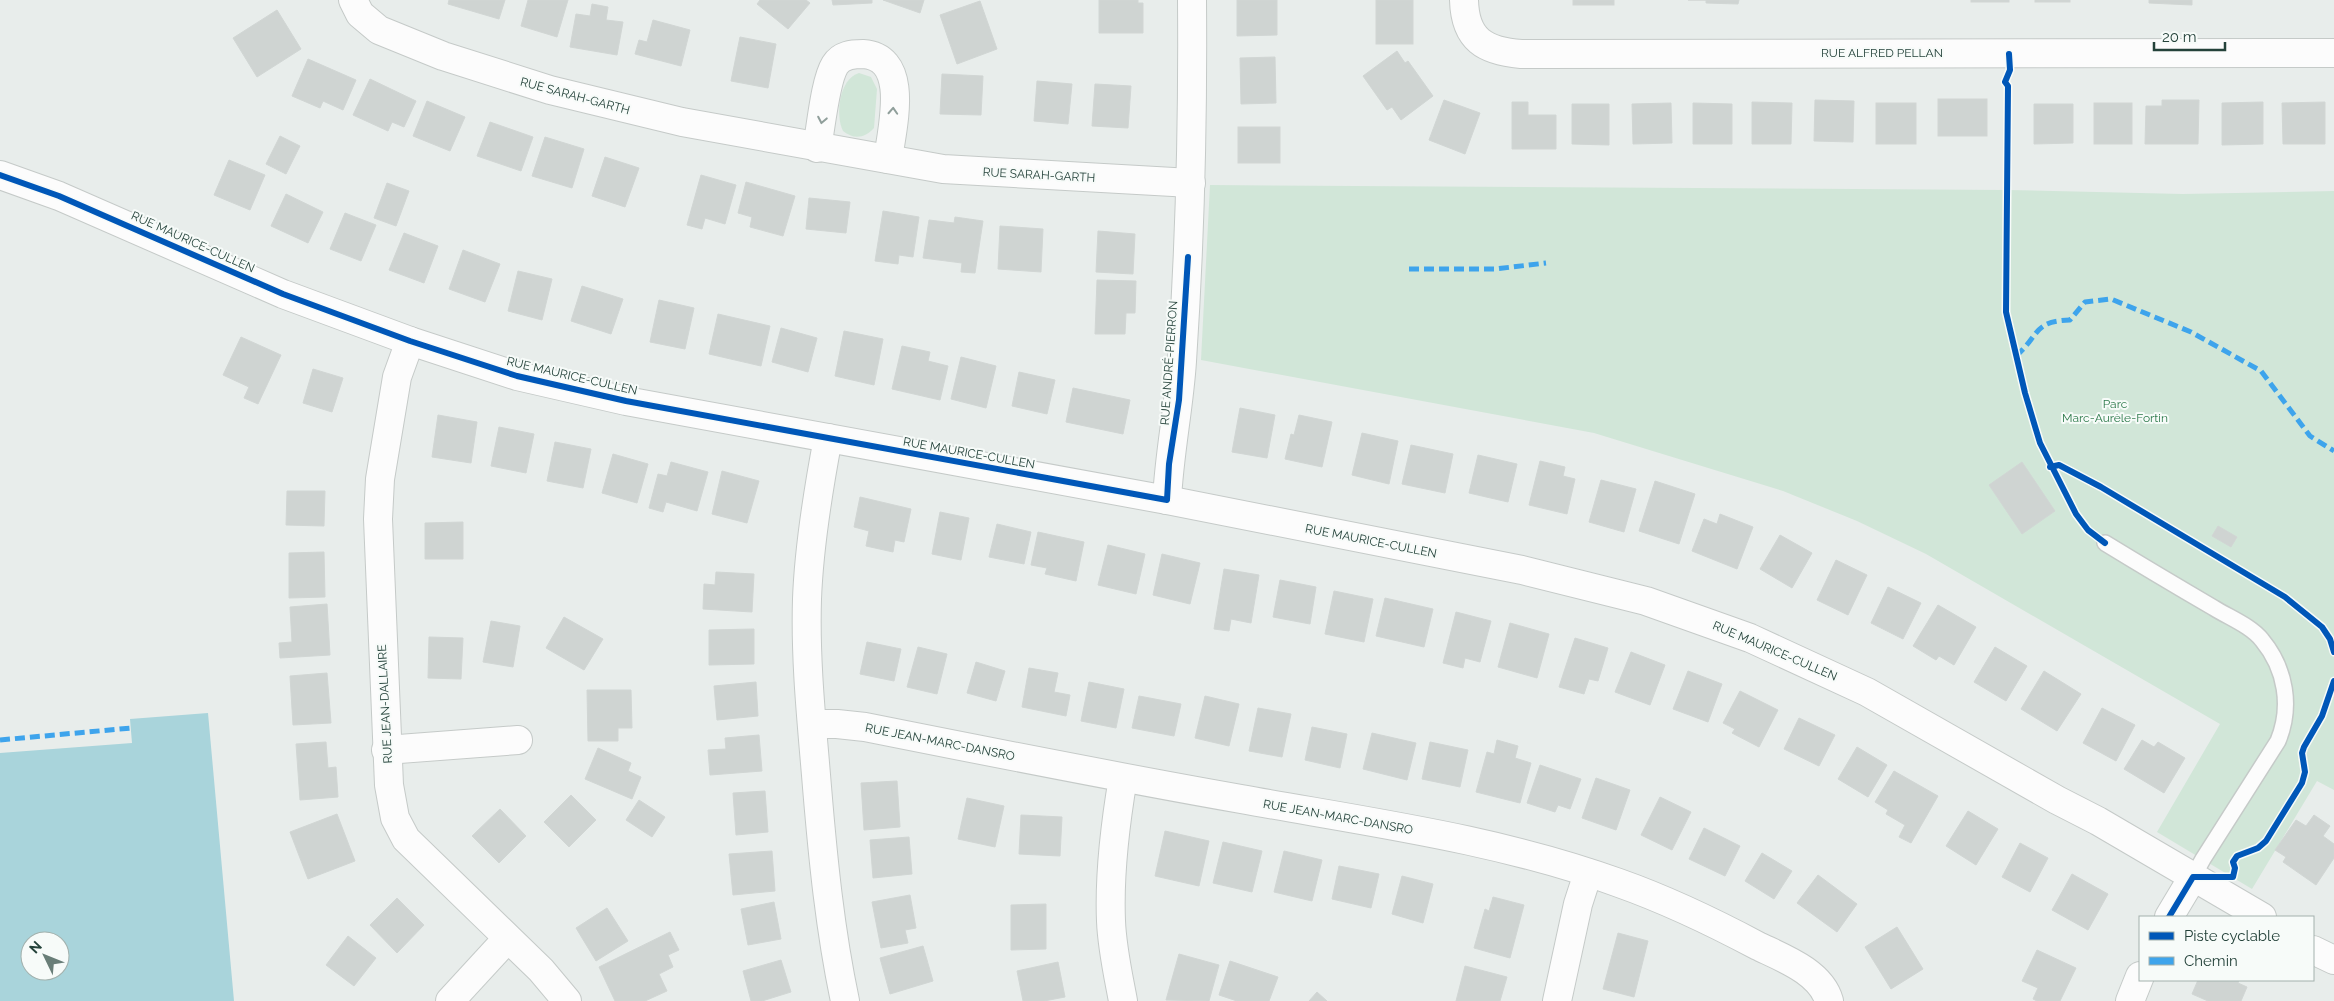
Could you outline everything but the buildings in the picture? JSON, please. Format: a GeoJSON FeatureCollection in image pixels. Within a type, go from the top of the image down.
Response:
{"type":"FeatureCollection","features":[{"type":"Feature","properties":{"kind":"street","name":"RUE SARAH-GARTH"},"geometry":{"type":"LineString","coordinates":[[353,0],[360,14],[379,30],[474,67],[550,90],[635,112],[817,148],[968,171],[1191,183]]}},
{"type":"Feature","properties":{"kind":"street","name":"RUE ANDRÉ-PIERRON"},"geometry":{"type":"LineString","coordinates":[[1167,500],[1169,464],[1178,414],[1191,183],[1192,0]]}},
{"type":"Feature","properties":{"kind":"street","name":"RUE ALFRED PELLAN"},"geometry":{"type":"LineString","coordinates":[[1464,0],[1469,28],[1480,43],[1495,51],[1521,54],[2334,53]]}},
{"type":"Feature","properties":{"kind":"street"},"geometry":{"type":"LineString","coordinates":[[817,148],[835,65],[848,55],[870,56],[878,58],[887,65],[893,78],[892,125],[888,160]]}},
{"type":"Feature","properties":{"kind":"street","name":"RUE MAURICE-CULLEN"},"geometry":{"type":"LineString","coordinates":[[0,176],[59,196],[283,294],[410,341],[484,366],[552,385],[626,401],[1167,500],[1530,572],[1618,593],[1728,629],[1777,649],[1868,692],[2260,916]]}},
{"type":"Feature","properties":{"kind":"street","name":"RUE JEAN-DALLAIRE"},"geometry":{"type":"LineString","coordinates":[[410,341],[397,377],[379,496],[378,541],[386,750],[392,803],[399,828],[406,839],[541,970],[567,1001]]}},
{"type":"Feature","properties":{"kind":"street"},"geometry":{"type":"LineString","coordinates":[[828,438],[812,533],[808,580],[807,643],[812,724],[828,901],[845,1001]]}},
{"type":"Feature","properties":{"kind":"street","name":"RUE JEAN-MARC-DANSRO"},"geometry":{"type":"LineString","coordinates":[[812,724],[865,727],[1123,778],[1458,838],[1516,852],[1616,882],[1684,909],[1774,954],[1814,978],[1825,991],[1828,1001]]}},
{"type":"Feature","properties":{"kind":"street"},"geometry":{"type":"LineString","coordinates":[[386,750],[518,740]]}},
{"type":"Feature","properties":{"kind":"street"},"geometry":{"type":"LineString","coordinates":[[1123,778],[1114,838],[1110,900],[1112,942],[1123,1001]]}},
{"type":"Feature","properties":{"kind":"street"},"geometry":{"type":"LineString","coordinates":[[1557,1001],[1578,904],[1588,873]]}},
{"type":"Feature","properties":{"kind":"street"},"geometry":{"type":"LineString","coordinates":[[2170,916],[2193,878]]}},
{"type":"Feature","properties":{"kind":"street"},"geometry":{"type":"LineString","coordinates":[[450,1001],[507,939]]}},
{"type":"Feature","properties":{"kind":"street"},"geometry":{"type":"LineString","coordinates":[[2314,950],[2334,960]]}},
{"type":"Feature","properties":{"kind":"street"},"geometry":{"type":"LineString","coordinates":[[2130,1001],[2139,978]]}},
{"type":"Feature","properties":{"kind":"lane"},"geometry":{"type":"LineString","coordinates":[[2105,544],[2256,634],[2274,659],[2284,683],[2287,710],[2286,720],[2278,741],[2203,859],[2193,878]]}},
{"type":"Feature","properties":{"kind":"green space"},"geometry":{"type":"Polygon","coordinates":[[[859,73],[871,77],[877,89],[874,128],[863,136],[855,137],[843,131],[839,107],[840,98],[847,82],[859,73]]]}},
{"type":"Feature","properties":{"kind":"green space","name":"Parc Marc-Aurèle-Fortin"},"geometry":{"type":"Polygon","coordinates":[[[1210,185],[2007,190],[2183,194],[2334,191],[2334,790],[2317,781],[2252,889],[2157,832],[2220,724],[1926,554],[1857,521],[1783,491],[1594,433],[1201,360],[1210,185]]]}},
{"type":"Feature","properties":{"kind":"water"},"geometry":{"type":"Polygon","coordinates":[[[208,713],[234,1001],[0,1001],[0,753],[132,743],[130,719],[208,713]]]}},
{"type":"Feature","properties":{"kind":"marked path"},"geometry":{"type":"LineString","coordinates":[[1409,269],[1495,269],[1546,263]]}},
{"type":"Feature","properties":{"kind":"marked path"},"geometry":{"type":"LineString","coordinates":[[2016,356],[2043,326],[2049,323],[2070,320],[2085,302],[2111,299],[2191,332],[2261,371],[2310,436],[2334,451]]}},
{"type":"Feature","properties":{"kind":"marked path"},"geometry":{"type":"LineString","coordinates":[[0,740],[131,728]]}},
{"type":"Feature","properties":{"kind":"cycle path"},"geometry":{"type":"LineString","coordinates":[[2009,54],[2010,70],[2005,82],[2008,86],[2006,312],[2025,393],[2040,443],[2076,514],[2088,530],[2105,543]]}},
{"type":"Feature","properties":{"kind":"cycle path"},"geometry":{"type":"LineString","coordinates":[[0,175],[59,196],[283,294],[410,341],[517,376],[626,401],[1167,500],[1169,464],[1179,400],[1188,257]]}},
{"type":"Feature","properties":{"kind":"cycle path"},"geometry":{"type":"LineString","coordinates":[[2050,467],[2059,465],[2101,487],[2285,597],[2322,627],[2330,639],[2334,652]]}},
{"type":"Feature","properties":{"kind":"cycle path"},"geometry":{"type":"LineString","coordinates":[[2170,916],[2193,877],[2233,877],[2235,868],[2233,862],[2237,856],[2258,848],[2266,841],[2302,783],[2305,772],[2302,753],[2322,716],[2334,681]]}}]}
